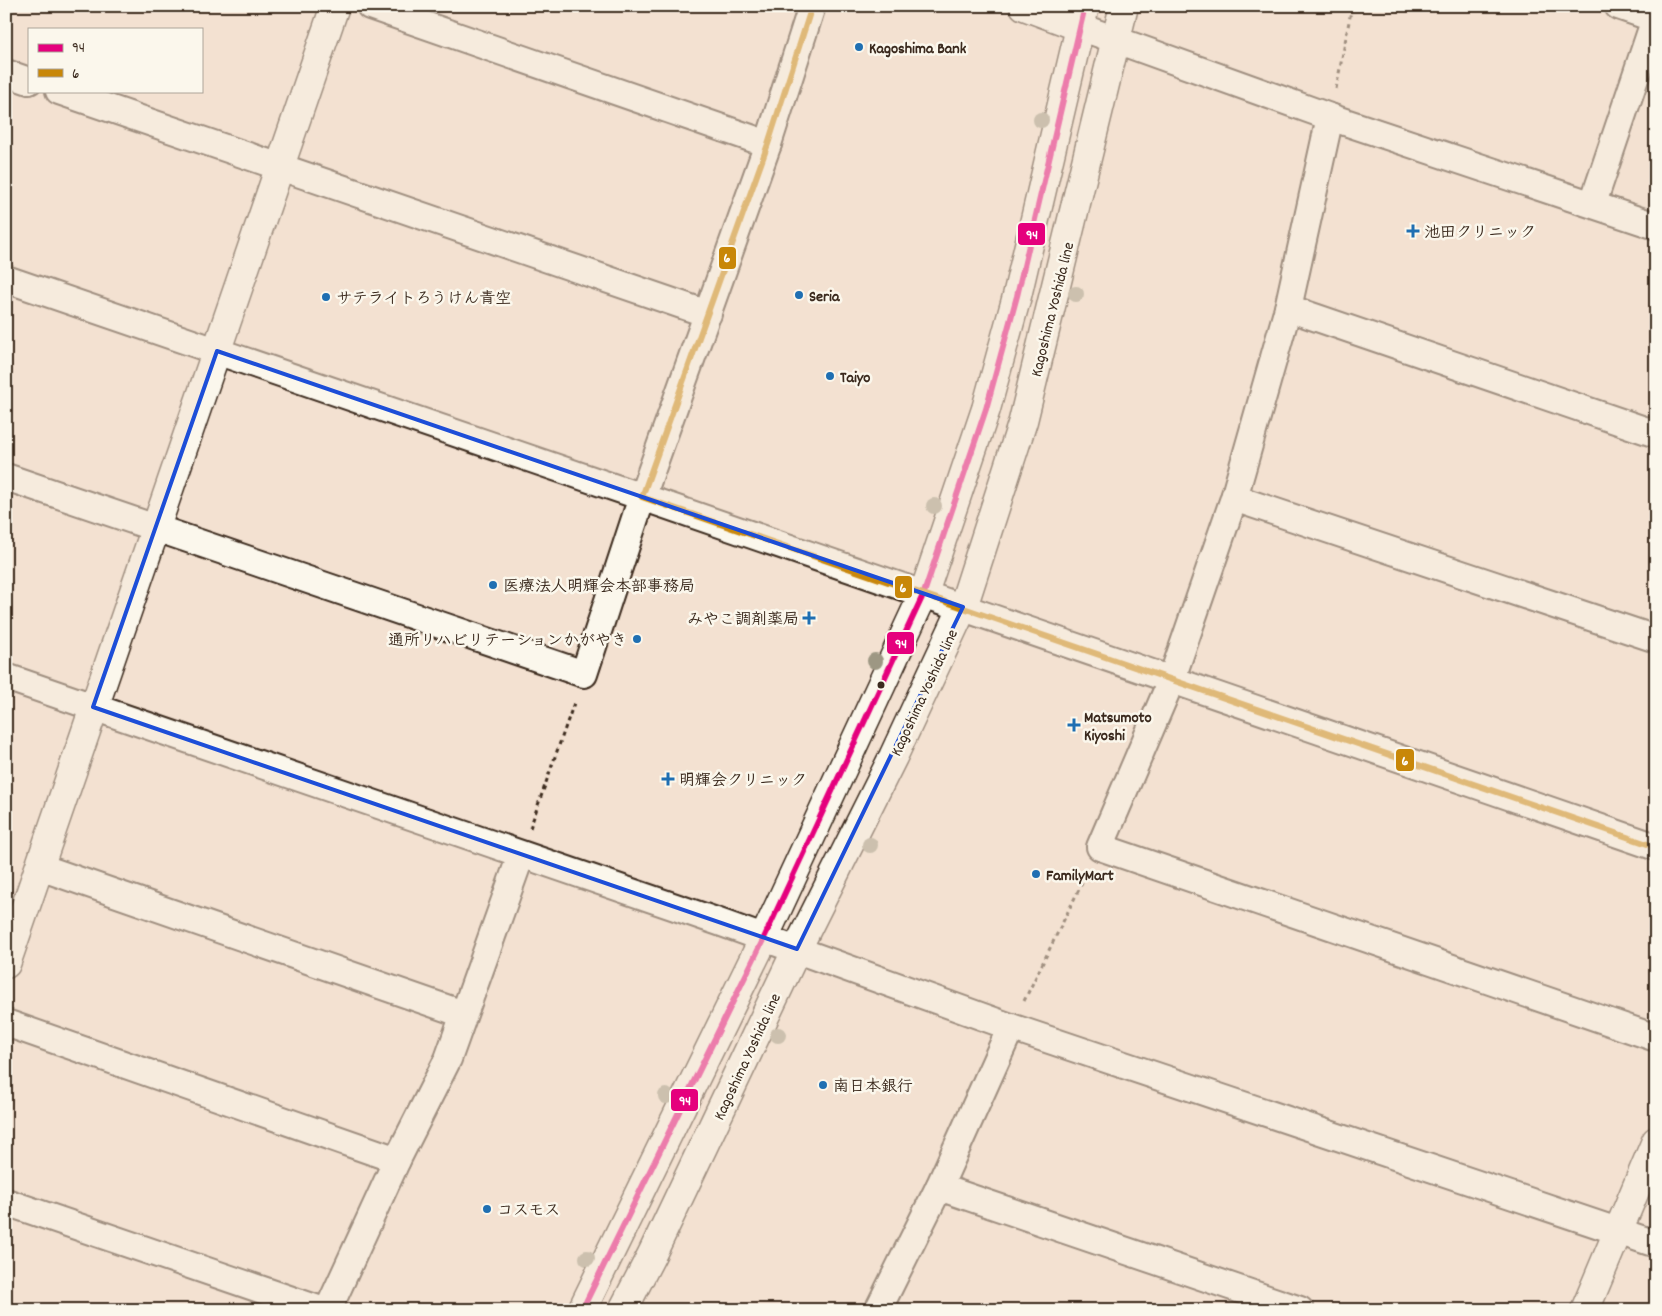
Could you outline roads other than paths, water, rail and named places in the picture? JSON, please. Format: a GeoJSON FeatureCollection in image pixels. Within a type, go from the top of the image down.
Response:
{"type":"FeatureCollection","features":[{"type":"Feature","properties":{"kind":"main road"},"geometry":{"type":"LineString","coordinates":[[6,964],[335,6]]}},
{"type":"Feature","properties":{"kind":"main road"},"geometry":{"type":"LineString","coordinates":[[1024,6],[1082,17]]}},
{"type":"Feature","properties":{"kind":"main road","name":"Kagoshima Yoshida line"},"geometry":{"type":"LineString","coordinates":[[624,1310],[797,949],[893,757],[963,607],[1023,421],[1124,6]]}},
{"type":"Feature","properties":{"kind":"main road","name":"Kagoshima Yoshida line"},"geometry":{"type":"LineString","coordinates":[[582,1310],[764,938],[924,593],[989,400],[1017,296],[1082,17]]}},
{"type":"Feature","properties":{"kind":"main road"},"geometry":{"type":"LineString","coordinates":[[1585,1310],[1656,1141]]}},
{"type":"Feature","properties":{"kind":"street"},"geometry":{"type":"LineString","coordinates":[[370,6],[768,144]]}},
{"type":"Feature","properties":{"kind":"street"},"geometry":{"type":"LineString","coordinates":[[6,476],[584,674],[642,497],[768,144],[812,6]]}},
{"type":"Feature","properties":{"kind":"street"},"geometry":{"type":"LineString","coordinates":[[1592,204],[1655,19],[1618,6]]}},
{"type":"Feature","properties":{"kind":"street"},"geometry":{"type":"LineString","coordinates":[[1082,17],[1117,41],[1330,117],[1656,226]]}},
{"type":"Feature","properties":{"kind":"street"},"geometry":{"type":"LineString","coordinates":[[6,73],[28,81]]}},
{"type":"Feature","properties":{"kind":"street"},"geometry":{"type":"LineString","coordinates":[[62,92],[708,314]]}},
{"type":"Feature","properties":{"kind":"street"},"geometry":{"type":"LineString","coordinates":[[1330,117],[1288,308],[1234,498],[1171,681],[1100,847],[1656,1038]]}},
{"type":"Feature","properties":{"kind":"street"},"geometry":{"type":"LineString","coordinates":[[6,279],[924,593],[1171,681],[1656,846]]}},
{"type":"Feature","properties":{"kind":"street"},"geometry":{"type":"LineString","coordinates":[[1288,308],[1656,434]]}},
{"type":"Feature","properties":{"kind":"street"},"geometry":{"type":"LineString","coordinates":[[1234,498],[1656,639]]}},
{"type":"Feature","properties":{"kind":"street"},"geometry":{"type":"LineString","coordinates":[[6,677],[797,949],[1011,1027],[1656,1244]]}},
{"type":"Feature","properties":{"kind":"street"},"geometry":{"type":"LineString","coordinates":[[328,1310],[397,1160],[448,1059],[521,855]]}},
{"type":"Feature","properties":{"kind":"street"},"geometry":{"type":"LineString","coordinates":[[40,867],[463,1014]]}},
{"type":"Feature","properties":{"kind":"street"},"geometry":{"type":"LineString","coordinates":[[6,1023],[397,1160]]}},
{"type":"Feature","properties":{"kind":"street"},"geometry":{"type":"LineString","coordinates":[[878,1310],[939,1187],[1011,1027]]}},
{"type":"Feature","properties":{"kind":"street"},"geometry":{"type":"LineString","coordinates":[[939,1187],[1300,1310]]}},
{"type":"Feature","properties":{"kind":"street"},"geometry":{"type":"LineString","coordinates":[[6,1202],[321,1310]]}},
{"type":"Feature","properties":{"kind":"place","name":"Kagoshima Bank"},"geometry":{"type":"Point","coordinates":[859,47]}},
{"type":"Feature","properties":{"kind":"place","name":"池田クリニック"},"geometry":{"type":"Point","coordinates":[1413,231]}},
{"type":"Feature","properties":{"kind":"place","name":"Seria"},"geometry":{"type":"Point","coordinates":[799,295]}},
{"type":"Feature","properties":{"kind":"place","name":"サテライトろうけん青空"},"geometry":{"type":"Point","coordinates":[326,297]}},
{"type":"Feature","properties":{"kind":"place","name":"Taiyo"},"geometry":{"type":"Point","coordinates":[830,376]}},
{"type":"Feature","properties":{"kind":"place","name":"医療法人明輝会本部事務局"},"geometry":{"type":"Point","coordinates":[493,585]}},
{"type":"Feature","properties":{"kind":"place","name":"みやこ調剤薬局"},"geometry":{"type":"Point","coordinates":[809,618]}},
{"type":"Feature","properties":{"kind":"place","name":"通所リハビリテーションかがやき"},"geometry":{"type":"Point","coordinates":[637,639]}},
{"type":"Feature","properties":{"kind":"place","name":"Matsumoto Kiyoshi"},"geometry":{"type":"Point","coordinates":[1074,725]}},
{"type":"Feature","properties":{"kind":"place","name":"明輝会クリニック"},"geometry":{"type":"Point","coordinates":[668,779]}},
{"type":"Feature","properties":{"kind":"place","name":"FamilyMart"},"geometry":{"type":"Point","coordinates":[1036,874]}},
{"type":"Feature","properties":{"kind":"place","name":"南日本銀行"},"geometry":{"type":"Point","coordinates":[823,1085]}},
{"type":"Feature","properties":{"kind":"place","name":"コスモス"},"geometry":{"type":"Point","coordinates":[487,1209]}}]}
